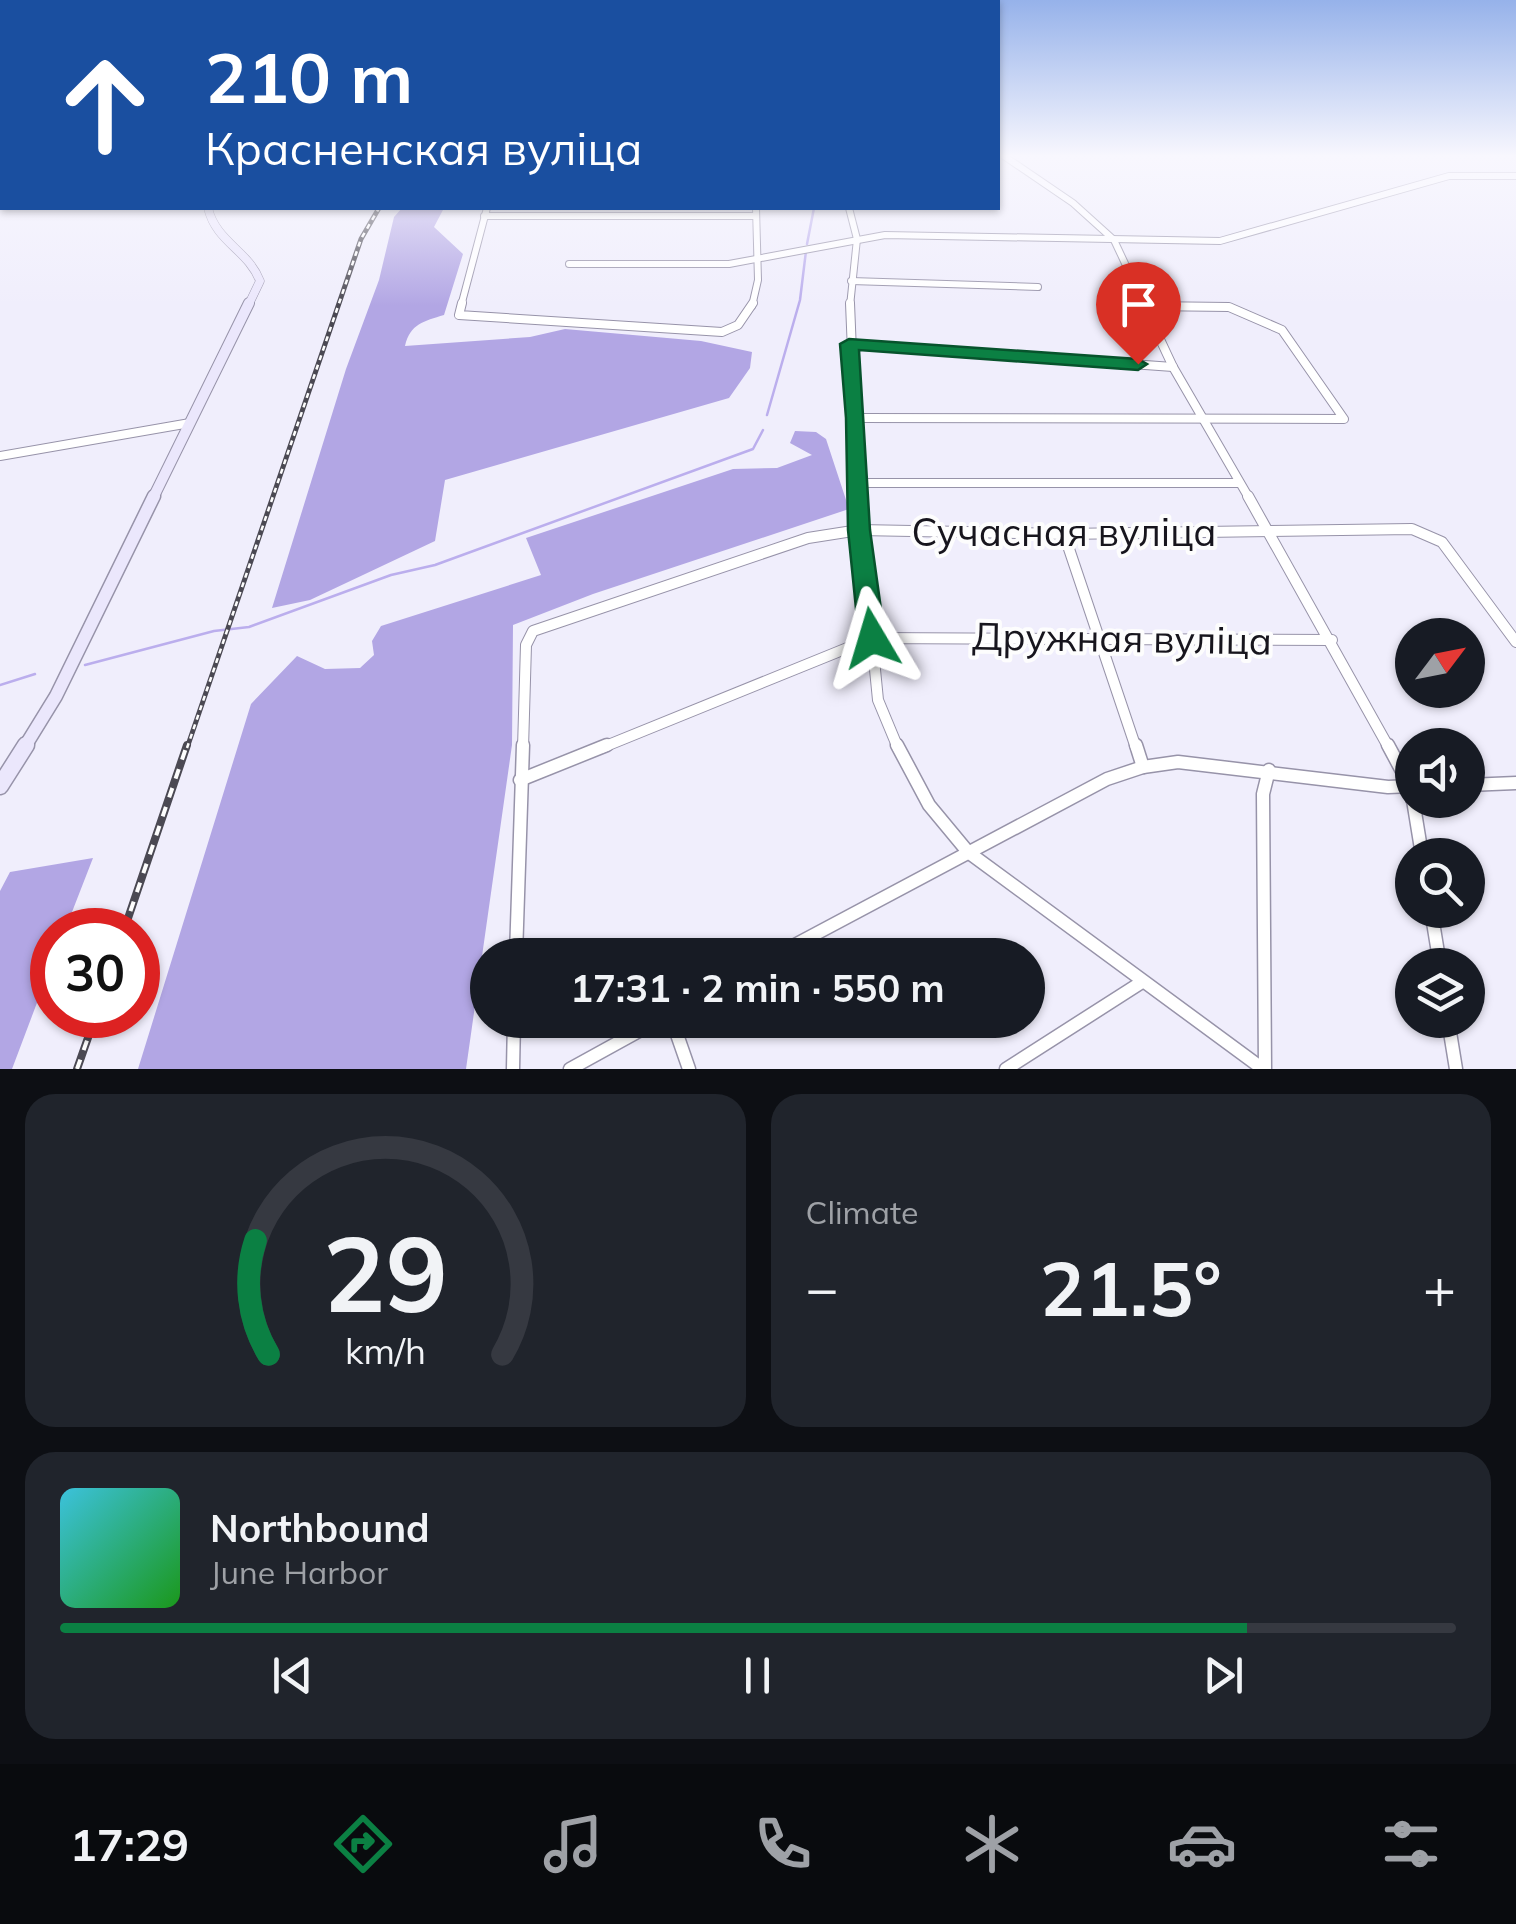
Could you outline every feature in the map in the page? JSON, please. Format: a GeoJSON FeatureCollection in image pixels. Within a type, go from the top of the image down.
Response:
{"type":"FeatureCollection","features":[{"type":"Feature","properties":{"kind":"street"},"geometry":{"type":"LineString","coordinates":[[1077,206],[1114,240],[1174,367],[1238,484],[1332,640],[1395,760]]}},
{"type":"Feature","properties":{"kind":"street"},"geometry":{"type":"LineString","coordinates":[[569,264],[729,264],[885,234],[1220,240],[1342,206]]}},
{"type":"Feature","properties":{"kind":"street"},"geometry":{"type":"LineString","coordinates":[[0,786],[56,696],[260,280],[258,269],[214,233],[208,210]]}},
{"type":"Feature","properties":{"kind":"street"},"geometry":{"type":"LineString","coordinates":[[850,210],[857,239],[849,344],[856,418],[859,530],[878,700],[909,773],[929,805],[968,852],[1264,1069]]}},
{"type":"Feature","properties":{"kind":"street"},"geometry":{"type":"LineString","coordinates":[[485,212],[756,212],[760,257],[750,314],[735,329],[671,330],[460,315],[485,212]]}},
{"type":"Feature","properties":{"kind":"street"},"geometry":{"type":"LineString","coordinates":[[851,281],[1038,288]]}},
{"type":"Feature","properties":{"kind":"street"},"geometry":{"type":"LineString","coordinates":[[856,418],[1344,419],[1282,330],[1228,308],[1146,306]]}},
{"type":"Feature","properties":{"kind":"street"},"geometry":{"type":"LineString","coordinates":[[849,344],[1174,367]]}},
{"type":"Feature","properties":{"kind":"street"},"geometry":{"type":"LineString","coordinates":[[0,456],[190,423]]}},
{"type":"Feature","properties":{"kind":"street","name":"Сучасная вуліца"},"geometry":{"type":"LineString","coordinates":[[858,483],[1238,484]]}},
{"type":"Feature","properties":{"kind":"street","name":"Сучасная вуліца"},"geometry":{"type":"LineString","coordinates":[[520,780],[526,645],[532,631],[791,544],[859,530],[1064,534],[1412,529],[1442,542],[1516,642]]}},
{"type":"Feature","properties":{"kind":"street"},"geometry":{"type":"LineString","coordinates":[[1064,534],[1142,766]]}},
{"type":"Feature","properties":{"kind":"street","name":"Дружная вуліца"},"geometry":{"type":"LineString","coordinates":[[520,780],[872,638],[892,635],[1101,641],[1332,640]]}},
{"type":"Feature","properties":{"kind":"street"},"geometry":{"type":"LineString","coordinates":[[808,938],[1107,779],[1142,766],[1178,762],[1269,770],[1395,789]]}},
{"type":"Feature","properties":{"kind":"street"},"geometry":{"type":"LineString","coordinates":[[1264,1069],[1263,794],[1269,770]]}},
{"type":"Feature","properties":{"kind":"street"},"geometry":{"type":"LineString","coordinates":[[516,938],[520,780]]}},
{"type":"Feature","properties":{"kind":"street"},"geometry":{"type":"LineString","coordinates":[[1485,784],[1516,783]]}},
{"type":"Feature","properties":{"kind":"street"},"geometry":{"type":"LineString","coordinates":[[1006,1069],[1142,982]]}},
{"type":"Feature","properties":{"kind":"street"},"geometry":{"type":"LineString","coordinates":[[514,1038],[514,1069]]}},
{"type":"Feature","properties":{"kind":"street"},"geometry":{"type":"LineString","coordinates":[[570,1069],[626,1038]]}},
{"type":"Feature","properties":{"kind":"street"},"geometry":{"type":"LineString","coordinates":[[678,1038],[689,1069]]}},
{"type":"Feature","properties":{"kind":"street"},"geometry":{"type":"LineString","coordinates":[[1451,1038],[1456,1069]]}},
{"type":"Feature","properties":{"kind":"shaded area"},"geometry":{"type":"Polygon","coordinates":[[[400,210],[443,210],[434,227],[463,254],[444,315],[414,328],[405,346],[530,337],[565,329],[701,341],[752,352],[750,368],[729,398],[445,480],[435,541],[310,600],[272,608],[346,369],[379,280],[394,217],[400,210]]]}},
{"type":"Feature","properties":{"kind":"shaded area"},"geometry":{"type":"Polygon","coordinates":[[[795,431],[816,432],[826,439],[849,509],[593,594],[513,625],[512,745],[485,938],[470,938],[470,1038],[466,1069],[138,1069],[148,1038],[160,1038],[160,998],[251,704],[297,656],[325,669],[360,668],[374,655],[372,641],[381,626],[541,575],[526,538],[733,469],[777,468],[812,455],[790,443],[795,431]]]}},
{"type":"Feature","properties":{"kind":"shaded area"},"geometry":{"type":"Polygon","coordinates":[[[93,858],[74,908],[30,908],[30,1021],[12,1069],[0,1069],[0,891],[10,872],[93,858]]]}},
{"type":"Feature","properties":{"kind":"waterway"},"geometry":{"type":"LineString","coordinates":[[807,244],[814,210]]}},
{"type":"Feature","properties":{"kind":"waterway"},"geometry":{"type":"LineString","coordinates":[[767,415],[800,300],[806,251]]}},
{"type":"Feature","properties":{"kind":"waterway"},"geometry":{"type":"LineString","coordinates":[[85,665],[214,631],[249,627],[391,575],[435,565],[753,449],[763,430]]}},
{"type":"Feature","properties":{"kind":"waterway"},"geometry":{"type":"LineString","coordinates":[[0,685],[35,674]]}},
{"type":"Feature","properties":{"kind":"railway"},"geometry":{"type":"LineString","coordinates":[[187,748],[361,239],[378,210]]}},
{"type":"Feature","properties":{"kind":"railway"},"geometry":{"type":"LineString","coordinates":[[131,908],[187,745]]}},
{"type":"Feature","properties":{"kind":"railway"},"geometry":{"type":"LineString","coordinates":[[77,1069],[88,1038]]}},
{"type":"Feature","properties":{"kind":"route"},"geometry":{"type":"LineString","coordinates":[[872,638],[859,530],[856,418],[849,344],[1138,364]]}}]}
